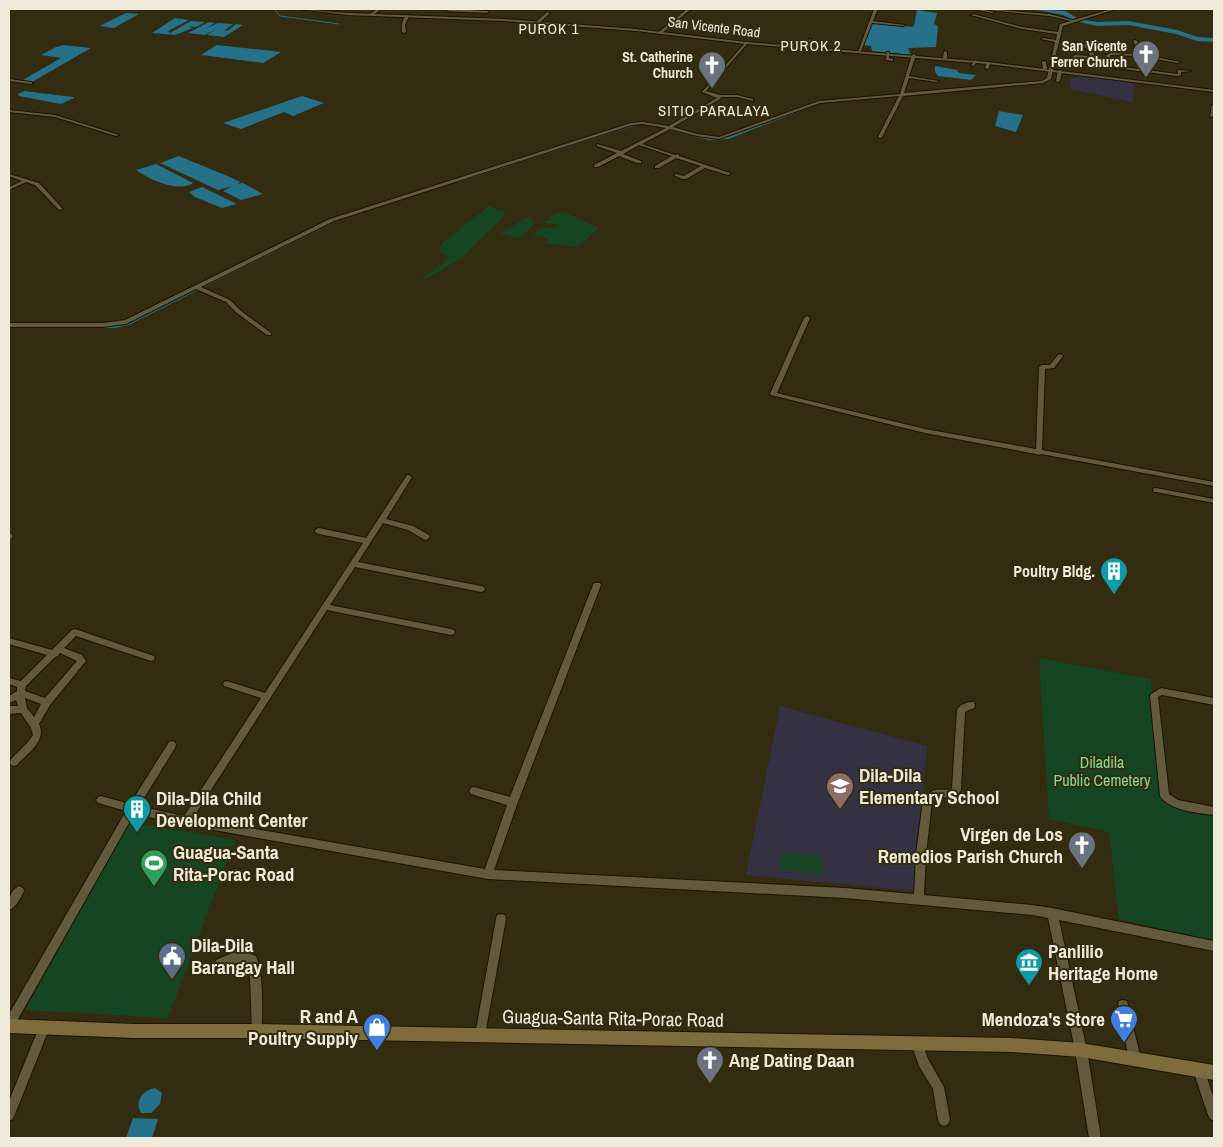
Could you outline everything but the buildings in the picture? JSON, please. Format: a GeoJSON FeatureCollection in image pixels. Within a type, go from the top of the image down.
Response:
{"type":"FeatureCollection","features":[{"type":"Feature","properties":{"kind":"main road","name":"Guagua-Santa Rita-Porac Road"},"geometry":{"type":"LineString","coordinates":[[9,1025],[44,1029],[256,1031],[1011,1045],[1081,1050],[1214,1073]]}},
{"type":"Feature","properties":{"kind":"street","name":"San Vicente Road"},"geometry":{"type":"LineString","coordinates":[[300,9],[371,15],[481,18],[660,32],[746,43],[914,55],[987,65],[1099,74],[1214,91]]}},
{"type":"Feature","properties":{"kind":"street"},"geometry":{"type":"LineString","coordinates":[[371,15],[379,9]]}},
{"type":"Feature","properties":{"kind":"street"},"geometry":{"type":"LineString","coordinates":[[450,9],[448,10],[488,10]]}},
{"type":"Feature","properties":{"kind":"street"},"geometry":{"type":"LineString","coordinates":[[660,32],[689,9]]}},
{"type":"Feature","properties":{"kind":"street"},"geometry":{"type":"LineString","coordinates":[[859,51],[876,9]]}},
{"type":"Feature","properties":{"kind":"street"},"geometry":{"type":"LineString","coordinates":[[975,9],[1031,17],[1034,14]]}},
{"type":"Feature","properties":{"kind":"street"},"geometry":{"type":"LineString","coordinates":[[987,9],[1075,19]]}},
{"type":"Feature","properties":{"kind":"street"},"geometry":{"type":"LineString","coordinates":[[1048,70],[1053,59],[1061,25],[1075,19],[1115,9]]}},
{"type":"Feature","properties":{"kind":"street"},"geometry":{"type":"LineString","coordinates":[[481,18],[488,10]]}},
{"type":"Feature","properties":{"kind":"street"},"geometry":{"type":"LineString","coordinates":[[535,29],[548,12]]}},
{"type":"Feature","properties":{"kind":"street"},"geometry":{"type":"LineString","coordinates":[[992,20],[995,12]]}},
{"type":"Feature","properties":{"kind":"street"},"geometry":{"type":"LineString","coordinates":[[973,15],[1033,30],[1058,33]]}},
{"type":"Feature","properties":{"kind":"street"},"geometry":{"type":"LineString","coordinates":[[404,32],[403,25],[407,16]]}},
{"type":"Feature","properties":{"kind":"street"},"geometry":{"type":"LineString","coordinates":[[871,22],[903,25]]}},
{"type":"Feature","properties":{"kind":"street"},"geometry":{"type":"LineString","coordinates":[[1030,23],[1033,30]]}},
{"type":"Feature","properties":{"kind":"street"},"geometry":{"type":"LineString","coordinates":[[1043,39],[1056,41]]}},
{"type":"Feature","properties":{"kind":"street"},"geometry":{"type":"LineString","coordinates":[[810,40],[810,48]]}},
{"type":"Feature","properties":{"kind":"street"},"geometry":{"type":"LineString","coordinates":[[1135,41],[1140,52],[1137,55]]}},
{"type":"Feature","properties":{"kind":"street"},"geometry":{"type":"LineString","coordinates":[[746,43],[728,67],[704,92],[720,96],[738,96],[752,100]]}},
{"type":"Feature","properties":{"kind":"street"},"geometry":{"type":"LineString","coordinates":[[1080,43],[1090,48],[1100,65],[1177,75],[1180,74],[1179,71],[1189,71]]}},
{"type":"Feature","properties":{"kind":"street"},"geometry":{"type":"LineString","coordinates":[[945,52],[945,58]]}},
{"type":"Feature","properties":{"kind":"street"},"geometry":{"type":"LineString","coordinates":[[888,53],[887,59],[892,60]]}},
{"type":"Feature","properties":{"kind":"street"},"geometry":{"type":"LineString","coordinates":[[1069,61],[1075,56],[1110,60],[1108,55],[1110,54],[1137,55],[1179,64],[1177,56]]}},
{"type":"Feature","properties":{"kind":"street"},"geometry":{"type":"LineString","coordinates":[[880,137],[900,94],[914,55]]}},
{"type":"Feature","properties":{"kind":"street"},"geometry":{"type":"LineString","coordinates":[[1053,59],[1076,62]]}},
{"type":"Feature","properties":{"kind":"street"},"geometry":{"type":"LineString","coordinates":[[9,325],[121,324],[198,288],[322,224],[342,216],[632,124],[645,122],[707,137],[719,138],[819,102],[1041,82],[1049,79],[1048,70],[1044,62]]}},
{"type":"Feature","properties":{"kind":"street"},"geometry":{"type":"LineString","coordinates":[[1131,69],[1132,65],[1140,64]]}},
{"type":"Feature","properties":{"kind":"street"},"geometry":{"type":"LineString","coordinates":[[1117,78],[1118,67]]}},
{"type":"Feature","properties":{"kind":"street"},"geometry":{"type":"LineString","coordinates":[[1058,81],[1060,71]]}},
{"type":"Feature","properties":{"kind":"street"},"geometry":{"type":"LineString","coordinates":[[907,77],[937,81]]}},
{"type":"Feature","properties":{"kind":"street"},"geometry":{"type":"LineString","coordinates":[[9,80],[31,83]]}},
{"type":"Feature","properties":{"kind":"street"},"geometry":{"type":"LineString","coordinates":[[596,166],[670,127],[720,96]]}},
{"type":"Feature","properties":{"kind":"street"},"geometry":{"type":"LineString","coordinates":[[1211,116],[1214,105]]}},
{"type":"Feature","properties":{"kind":"street"},"geometry":{"type":"LineString","coordinates":[[9,110],[55,116],[117,135]]}},
{"type":"Feature","properties":{"kind":"street"},"geometry":{"type":"LineString","coordinates":[[639,144],[677,155],[728,174]]}},
{"type":"Feature","properties":{"kind":"street"},"geometry":{"type":"LineString","coordinates":[[599,145],[639,162]]}},
{"type":"Feature","properties":{"kind":"street"},"geometry":{"type":"LineString","coordinates":[[657,167],[677,155]]}},
{"type":"Feature","properties":{"kind":"street"},"geometry":{"type":"LineString","coordinates":[[676,175],[684,178],[705,166]]}},
{"type":"Feature","properties":{"kind":"street"},"geometry":{"type":"LineString","coordinates":[[9,175],[37,184],[61,209]]}},
{"type":"Feature","properties":{"kind":"street"},"geometry":{"type":"LineString","coordinates":[[9,189],[27,180]]}},
{"type":"Feature","properties":{"kind":"street"},"geometry":{"type":"LineString","coordinates":[[198,288],[228,301],[239,312],[269,334]]}},
{"type":"Feature","properties":{"kind":"street"},"geometry":{"type":"LineString","coordinates":[[807,318],[773,394],[925,430],[1039,453],[1214,484]]}},
{"type":"Feature","properties":{"kind":"street"},"geometry":{"type":"LineString","coordinates":[[1039,453],[1042,367],[1052,366],[1060,356]]}},
{"type":"Feature","properties":{"kind":"street"},"geometry":{"type":"LineString","coordinates":[[186,821],[408,477]]}},
{"type":"Feature","properties":{"kind":"street"},"geometry":{"type":"LineString","coordinates":[[1156,490],[1214,501]]}},
{"type":"Feature","properties":{"kind":"street"},"geometry":{"type":"LineString","coordinates":[[381,520],[410,528],[426,537]]}},
{"type":"Feature","properties":{"kind":"street"},"geometry":{"type":"LineString","coordinates":[[318,531],[368,541]]}},
{"type":"Feature","properties":{"kind":"street"},"geometry":{"type":"LineString","coordinates":[[353,564],[481,590]]}},
{"type":"Feature","properties":{"kind":"street"},"geometry":{"type":"LineString","coordinates":[[488,874],[513,802],[597,585]]}},
{"type":"Feature","properties":{"kind":"street"},"geometry":{"type":"LineString","coordinates":[[326,606],[451,632]]}},
{"type":"Feature","properties":{"kind":"street"},"geometry":{"type":"LineString","coordinates":[[9,700],[75,632],[151,658]]}},
{"type":"Feature","properties":{"kind":"street"},"geometry":{"type":"LineString","coordinates":[[9,641],[79,657],[82,661],[47,702],[34,724]]}},
{"type":"Feature","properties":{"kind":"street"},"geometry":{"type":"LineString","coordinates":[[9,681],[47,702]]}},
{"type":"Feature","properties":{"kind":"street"},"geometry":{"type":"LineString","coordinates":[[227,684],[267,697]]}},
{"type":"Feature","properties":{"kind":"street"},"geometry":{"type":"LineString","coordinates":[[14,762],[36,736],[34,724],[22,709],[21,689]]}},
{"type":"Feature","properties":{"kind":"street"},"geometry":{"type":"LineString","coordinates":[[1214,702],[1161,691],[1154,696],[1165,796],[1176,804],[1214,811]]}},
{"type":"Feature","properties":{"kind":"street"},"geometry":{"type":"LineString","coordinates":[[919,900],[921,854],[928,800],[936,793],[951,794],[956,790],[961,710],[971,705]]}},
{"type":"Feature","properties":{"kind":"street"},"geometry":{"type":"LineString","coordinates":[[9,710],[22,709]]}},
{"type":"Feature","properties":{"kind":"street"},"geometry":{"type":"LineString","coordinates":[[9,1025],[132,809],[172,745]]}},
{"type":"Feature","properties":{"kind":"street"},"geometry":{"type":"LineString","coordinates":[[474,791],[513,802]]}},
{"type":"Feature","properties":{"kind":"street"},"geometry":{"type":"LineString","coordinates":[[101,800],[186,821],[488,874],[845,893],[1052,913],[1214,946]]}},
{"type":"Feature","properties":{"kind":"street"},"geometry":{"type":"LineString","coordinates":[[9,905],[19,891]]}},
{"type":"Feature","properties":{"kind":"street"},"geometry":{"type":"LineString","coordinates":[[1052,913],[1081,1050],[1095,1138]]}},
{"type":"Feature","properties":{"kind":"street"},"geometry":{"type":"LineString","coordinates":[[480,1035],[501,919]]}},
{"type":"Feature","properties":{"kind":"street"},"geometry":{"type":"LineString","coordinates":[[220,964],[231,958],[244,957],[252,960],[256,978],[256,1031]]}},
{"type":"Feature","properties":{"kind":"street"},"geometry":{"type":"LineString","coordinates":[[1123,1005],[1135,1059]]}},
{"type":"Feature","properties":{"kind":"street"},"geometry":{"type":"LineString","coordinates":[[9,1115],[44,1029]]}},
{"type":"Feature","properties":{"kind":"street"},"geometry":{"type":"LineString","coordinates":[[917,1043],[923,1062],[938,1087],[944,1120]]}},
{"type":"Feature","properties":{"kind":"street"},"geometry":{"type":"LineString","coordinates":[[1199,1070],[1214,1115]]}},
{"type":"Feature","properties":{"kind":"shaded area"},"geometry":{"type":"Polygon","coordinates":[[[1079,75],[1135,82],[1133,102],[1070,89],[1071,77],[1078,78],[1079,75]]]}},
{"type":"Feature","properties":{"kind":"shaded area","name":"Dila-Dila Elementary School"},"geometry":{"type":"Polygon","coordinates":[[[780,706],[927,746],[914,891],[746,875],[780,706]]]}},
{"type":"Feature","properties":{"kind":"green space"},"geometry":{"type":"Polygon","coordinates":[[[489,206],[499,211],[504,211],[506,214],[461,258],[424,280],[422,277],[445,263],[448,256],[439,252],[442,243],[489,206]]]}},
{"type":"Feature","properties":{"kind":"green space"},"geometry":{"type":"Polygon","coordinates":[[[556,213],[566,213],[599,228],[578,247],[545,243],[550,239],[533,235],[541,228],[554,228],[558,224],[543,223],[556,213]]]}},
{"type":"Feature","properties":{"kind":"green space"},"geometry":{"type":"Polygon","coordinates":[[[525,218],[529,218],[536,223],[519,238],[498,233],[504,232],[525,218]]]}},
{"type":"Feature","properties":{"kind":"green space","name":"Diladila Public Cemetery"},"geometry":{"type":"Polygon","coordinates":[[[1039,658],[1151,679],[1156,744],[1163,794],[1173,804],[1214,813],[1214,941],[1119,919],[1109,832],[1049,819],[1039,658]]]}},
{"type":"Feature","properties":{"kind":"green space"},"geometry":{"type":"Polygon","coordinates":[[[130,822],[235,840],[168,1018],[25,1010],[130,822]]]}},
{"type":"Feature","properties":{"kind":"green space"},"geometry":{"type":"Polygon","coordinates":[[[781,852],[822,856],[823,874],[782,870],[781,852]]]}},
{"type":"Feature","properties":{"kind":"water"},"geometry":{"type":"Polygon","coordinates":[[[917,10],[937,13],[934,24],[938,26],[936,47],[908,48],[911,55],[872,51],[871,46],[862,45],[871,22],[912,27],[914,26],[917,10]]]}},
{"type":"Feature","properties":{"kind":"water"},"geometry":{"type":"Polygon","coordinates":[[[126,13],[139,14],[114,28],[99,26],[126,13]]]}},
{"type":"Feature","properties":{"kind":"water"},"geometry":{"type":"Polygon","coordinates":[[[175,18],[189,20],[168,31],[170,33],[191,21],[205,22],[196,27],[188,26],[193,28],[175,35],[152,33],[175,18]]]}},
{"type":"Feature","properties":{"kind":"water"},"geometry":{"type":"Polygon","coordinates":[[[209,22],[215,23],[205,29],[218,23],[233,24],[224,31],[229,30],[236,24],[243,25],[224,37],[207,35],[218,28],[205,35],[188,33],[209,22]]]}},
{"type":"Feature","properties":{"kind":"water"},"geometry":{"type":"Polygon","coordinates":[[[64,45],[91,48],[32,82],[21,81],[61,58],[41,55],[64,45]]]}},
{"type":"Feature","properties":{"kind":"water"},"geometry":{"type":"Polygon","coordinates":[[[217,45],[281,52],[263,63],[201,55],[217,45]]]}},
{"type":"Feature","properties":{"kind":"water"},"geometry":{"type":"Polygon","coordinates":[[[935,66],[957,70],[959,73],[976,75],[971,80],[938,76],[935,72],[935,66]]]}},
{"type":"Feature","properties":{"kind":"water"},"geometry":{"type":"Polygon","coordinates":[[[24,91],[74,98],[61,104],[19,96],[18,94],[24,91]]]}},
{"type":"Feature","properties":{"kind":"water"},"geometry":{"type":"Polygon","coordinates":[[[302,96],[324,103],[293,116],[284,112],[241,129],[223,123],[302,96]]]}},
{"type":"Feature","properties":{"kind":"water"},"geometry":{"type":"Polygon","coordinates":[[[999,111],[1023,115],[1016,132],[995,126],[999,111]]]}},
{"type":"Feature","properties":{"kind":"water"},"geometry":{"type":"Polygon","coordinates":[[[179,156],[232,178],[240,182],[238,184],[243,183],[263,194],[241,200],[223,191],[233,186],[218,190],[160,163],[179,156]]]}},
{"type":"Feature","properties":{"kind":"water"},"geometry":{"type":"Polygon","coordinates":[[[156,164],[193,183],[180,187],[172,186],[149,178],[136,170],[156,164]]]}},
{"type":"Feature","properties":{"kind":"water"},"geometry":{"type":"Polygon","coordinates":[[[202,187],[237,204],[222,208],[195,197],[189,192],[202,187]]]}},
{"type":"Feature","properties":{"kind":"water"},"geometry":{"type":"Polygon","coordinates":[[[155,1088],[162,1093],[160,1104],[151,1113],[141,1113],[139,1100],[147,1091],[155,1088]]]}},
{"type":"Feature","properties":{"kind":"water"},"geometry":{"type":"Polygon","coordinates":[[[133,1118],[158,1119],[152,1138],[126,1138],[133,1118]]]}},
{"type":"Feature","properties":{"kind":"waterway"},"geometry":{"type":"LineString","coordinates":[[274,9],[280,16],[339,24]]}},
{"type":"Feature","properties":{"kind":"waterway"},"geometry":{"type":"LineString","coordinates":[[1035,9],[1065,13],[1077,20],[1097,24],[1129,23],[1177,32],[1197,39],[1214,40]]}},
{"type":"Feature","properties":{"kind":"waterway"},"geometry":{"type":"LineString","coordinates":[[1012,86],[1050,81],[1051,78]]}},
{"type":"Feature","properties":{"kind":"waterway"},"geometry":{"type":"LineString","coordinates":[[758,127],[820,103],[848,100]]}},
{"type":"Feature","properties":{"kind":"waterway"},"geometry":{"type":"LineString","coordinates":[[629,127],[638,124]]}},
{"type":"Feature","properties":{"kind":"waterway"},"geometry":{"type":"LineString","coordinates":[[458,181],[633,125]]}},
{"type":"Feature","properties":{"kind":"waterway"},"geometry":{"type":"LineString","coordinates":[[670,129],[709,139],[728,138],[761,125]]}},
{"type":"Feature","properties":{"kind":"waterway"},"geometry":{"type":"LineString","coordinates":[[79,327],[115,327],[128,324],[336,220]]}},
{"type":"Feature","properties":{"kind":"place","name":"San Vicente Ferrer Church"},"geometry":{"type":"Point","coordinates":[1146,78]}},
{"type":"Feature","properties":{"kind":"place","name":"St. Catherine Church"},"geometry":{"type":"Point","coordinates":[712,89]}},
{"type":"Feature","properties":{"kind":"place","name":"Poultry Bldg."},"geometry":{"type":"Point","coordinates":[1114,595]}},
{"type":"Feature","properties":{"kind":"place","name":"Dila-Dila Elementary School"},"geometry":{"type":"Point","coordinates":[840,810]}},
{"type":"Feature","properties":{"kind":"place","name":"Dila-Dila Child Development Center"},"geometry":{"type":"Point","coordinates":[137,833]}},
{"type":"Feature","properties":{"kind":"place","name":"Virgen de Los Remedios Parish Church"},"geometry":{"type":"Point","coordinates":[1082,869]}},
{"type":"Feature","properties":{"kind":"place","name":"Guagua-Santa Rita-Porac Road"},"geometry":{"type":"Point","coordinates":[154,887]}},
{"type":"Feature","properties":{"kind":"place","name":"Dila-Dila Barangay Hall"},"geometry":{"type":"Point","coordinates":[172,980]}},
{"type":"Feature","properties":{"kind":"place","name":"Panlilio Heritage Home"},"geometry":{"type":"Point","coordinates":[1029,986]}},
{"type":"Feature","properties":{"kind":"place","name":"Mendoza's Store"},"geometry":{"type":"Point","coordinates":[1124,1043]}},
{"type":"Feature","properties":{"kind":"place","name":"R and A Poultry Supply"},"geometry":{"type":"Point","coordinates":[377,1051]}},
{"type":"Feature","properties":{"kind":"place","name":"Ang Dating Daan"},"geometry":{"type":"Point","coordinates":[710,1084]}},
{"type":"Feature","properties":{"kind":"district","name":"PUROK 1"},"geometry":{"type":"Point","coordinates":[549,29]}},
{"type":"Feature","properties":{"kind":"district","name":"PUROK 2"},"geometry":{"type":"Point","coordinates":[811,46]}},
{"type":"Feature","properties":{"kind":"district","name":"SITIO PARALAYA"},"geometry":{"type":"Point","coordinates":[714,111]}}]}
